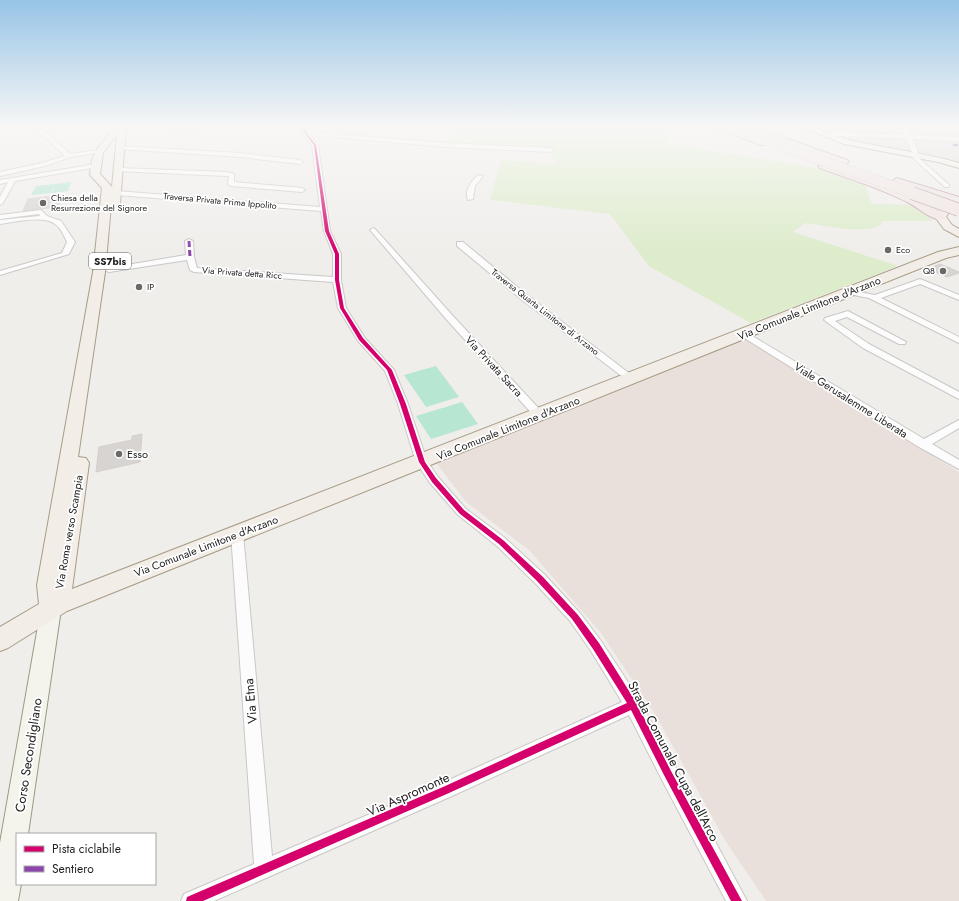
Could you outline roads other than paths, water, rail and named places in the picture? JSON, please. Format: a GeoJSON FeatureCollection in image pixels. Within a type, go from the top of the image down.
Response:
{"type":"FeatureCollection","features":[{"type":"Feature","properties":{"kind":"highway"},"geometry":{"type":"LineString","coordinates":[[829,168],[905,196],[924,205],[941,219]]}},
{"type":"Feature","properties":{"kind":"highway"},"geometry":{"type":"LineString","coordinates":[[847,168],[959,210]]}},
{"type":"Feature","properties":{"kind":"highway"},"geometry":{"type":"LineString","coordinates":[[852,168],[959,206]]}},
{"type":"Feature","properties":{"kind":"highway"},"geometry":{"type":"LineString","coordinates":[[861,168],[937,195],[959,201]]}},
{"type":"Feature","properties":{"kind":"main road","name":"Via Roma verso Scampia"},"geometry":{"type":"LineString","coordinates":[[51,609],[48,585],[78,398],[106,271],[107,187],[95,176],[96,168]]}},
{"type":"Feature","properties":{"kind":"main road","name":"Via Roma verso Scampia"},"geometry":{"type":"LineString","coordinates":[[51,609],[62,587],[98,348],[119,168]]}},
{"type":"Feature","properties":{"kind":"main road"},"geometry":{"type":"LineString","coordinates":[[98,179],[109,179],[118,173]]}},
{"type":"Feature","properties":{"kind":"main road"},"geometry":{"type":"LineString","coordinates":[[942,255],[947,246],[941,219],[941,212],[946,208],[959,206]]}},
{"type":"Feature","properties":{"kind":"main road"},"geometry":{"type":"LineString","coordinates":[[941,219],[948,227],[959,234]]}},
{"type":"Feature","properties":{"kind":"main road","name":"Via Comunale Limitone d'Arzano"},"geometry":{"type":"LineString","coordinates":[[0,640],[59,604],[236,533],[539,416],[848,292],[870,293],[942,255],[959,251]]}},
{"type":"Feature","properties":{"kind":"main road","name":"Corso Secondigliano"},"geometry":{"type":"LineString","coordinates":[[4,901],[51,609]]}},
{"type":"Feature","properties":{"kind":"street"},"geometry":{"type":"LineString","coordinates":[[0,174],[28,168]]}},
{"type":"Feature","properties":{"kind":"street"},"geometry":{"type":"LineString","coordinates":[[0,182],[85,168]]}},
{"type":"Feature","properties":{"kind":"street","name":"Strada Comunale Cupa dell'Arco"},"geometry":{"type":"LineString","coordinates":[[319,168],[327,231],[337,254],[337,280],[342,308],[360,339],[389,370],[403,404],[422,462],[434,480],[462,512],[501,542],[540,579],[575,617],[596,646],[633,705],[668,774],[737,901]]}},
{"type":"Feature","properties":{"kind":"street"},"geometry":{"type":"LineString","coordinates":[[927,168],[947,186]]}},
{"type":"Feature","properties":{"kind":"street"},"geometry":{"type":"LineString","coordinates":[[118,173],[227,174],[232,175],[231,184],[302,190]]}},
{"type":"Feature","properties":{"kind":"street"},"geometry":{"type":"LineString","coordinates":[[470,199],[470,194],[474,183],[480,176]]}},
{"type":"Feature","properties":{"kind":"street"},"geometry":{"type":"LineString","coordinates":[[0,203],[12,181]]}},
{"type":"Feature","properties":{"kind":"street","name":"Traversa Privata Prima Ippolito"},"geometry":{"type":"LineString","coordinates":[[116,193],[323,209]]}},
{"type":"Feature","properties":{"kind":"street"},"geometry":{"type":"LineString","coordinates":[[0,217],[41,212],[45,217]]}},
{"type":"Feature","properties":{"kind":"street"},"geometry":{"type":"LineString","coordinates":[[0,222],[45,217],[54,218],[60,223],[71,242],[66,254],[0,273]]}},
{"type":"Feature","properties":{"kind":"street","name":"Via Privata Sacra"},"geometry":{"type":"LineString","coordinates":[[373,230],[539,416]]}},
{"type":"Feature","properties":{"kind":"street"},"geometry":{"type":"LineString","coordinates":[[189,241],[190,257]]}},
{"type":"Feature","properties":{"kind":"street","name":"Traversa Quarta Limitone di Arzano"},"geometry":{"type":"LineString","coordinates":[[460,244],[524,297],[631,379]]}},
{"type":"Feature","properties":{"kind":"street","name":"Via Privata detta Ricc"},"geometry":{"type":"LineString","coordinates":[[106,271],[190,257],[194,270],[337,280]]}},
{"type":"Feature","properties":{"kind":"street"},"geometry":{"type":"LineString","coordinates":[[870,293],[920,281],[959,298]]}},
{"type":"Feature","properties":{"kind":"street"},"geometry":{"type":"LineString","coordinates":[[870,293],[959,340]]}},
{"type":"Feature","properties":{"kind":"street"},"geometry":{"type":"LineString","coordinates":[[902,342],[848,314],[828,320],[866,346],[959,396]]}},
{"type":"Feature","properties":{"kind":"street","name":"Viale Gerusalemme Liberata"},"geometry":{"type":"LineString","coordinates":[[744,334],[959,465]]}},
{"type":"Feature","properties":{"kind":"street"},"geometry":{"type":"LineString","coordinates":[[923,444],[959,423]]}},
{"type":"Feature","properties":{"kind":"street","name":"Via Etna"},"geometry":{"type":"LineString","coordinates":[[236,533],[264,869]]}},
{"type":"Feature","properties":{"kind":"street","name":"Via Aspromonte"},"geometry":{"type":"LineString","coordinates":[[191,901],[446,790],[633,705]]}},
{"type":"Feature","properties":{"kind":"place","name":"Chiesa della Resurrezione del Signore"},"geometry":{"type":"Point","coordinates":[43,203]}},
{"type":"Feature","properties":{"kind":"place","name":"Eco"},"geometry":{"type":"Point","coordinates":[888,250]}},
{"type":"Feature","properties":{"kind":"place","name":"Q8"},"geometry":{"type":"Point","coordinates":[943,271]}},
{"type":"Feature","properties":{"kind":"place","name":"IP"},"geometry":{"type":"Point","coordinates":[139,287]}},
{"type":"Feature","properties":{"kind":"place","name":"Esso"},"geometry":{"type":"Point","coordinates":[119,454]}}]}
